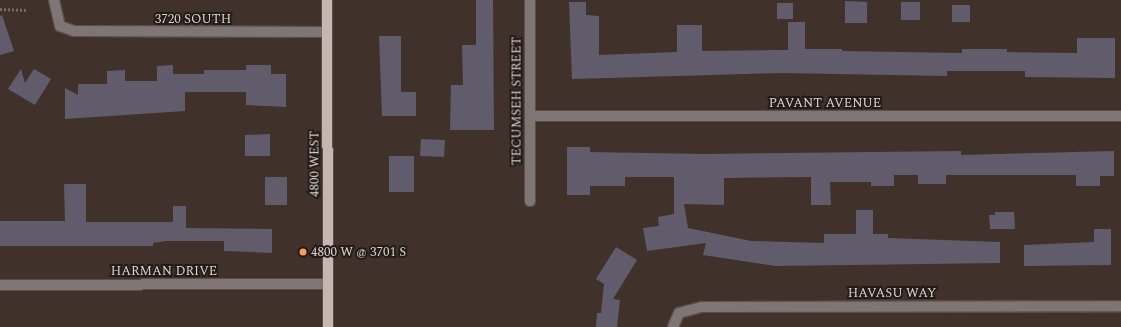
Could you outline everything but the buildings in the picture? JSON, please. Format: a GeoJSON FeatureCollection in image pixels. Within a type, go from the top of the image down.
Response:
{"type":"FeatureCollection","features":[{"type":"Feature","properties":{"kind":"main road","name":"4800 WEST"},"geometry":{"type":"LineString","coordinates":[[327,0],[328,327]]}},
{"type":"Feature","properties":{"kind":"street","name":"3720 SOUTH"},"geometry":{"type":"LineString","coordinates":[[54,0],[60,26],[83,32],[327,32]]}},
{"type":"Feature","properties":{"kind":"street","name":"TECUMSEH STREET"},"geometry":{"type":"LineString","coordinates":[[530,0],[530,201]]}},
{"type":"Feature","properties":{"kind":"street","name":"PAVANT AVENUE"},"geometry":{"type":"LineString","coordinates":[[530,116],[1121,116]]}},
{"type":"Feature","properties":{"kind":"street","name":"HARMAN DRIVE"},"geometry":{"type":"LineString","coordinates":[[0,285],[328,284]]}},
{"type":"Feature","properties":{"kind":"street","name":"HAVASU WAY"},"geometry":{"type":"LineString","coordinates":[[673,327],[679,313],[702,307],[1121,306]]}},
{"type":"Feature","properties":{"kind":"path"},"geometry":{"type":"LineString","coordinates":[[0,9],[27,10]]}},
{"type":"Feature","properties":{"kind":"place","name":"4800 W @ 3701 S"},"geometry":{"type":"Point","coordinates":[303,252]}}]}
